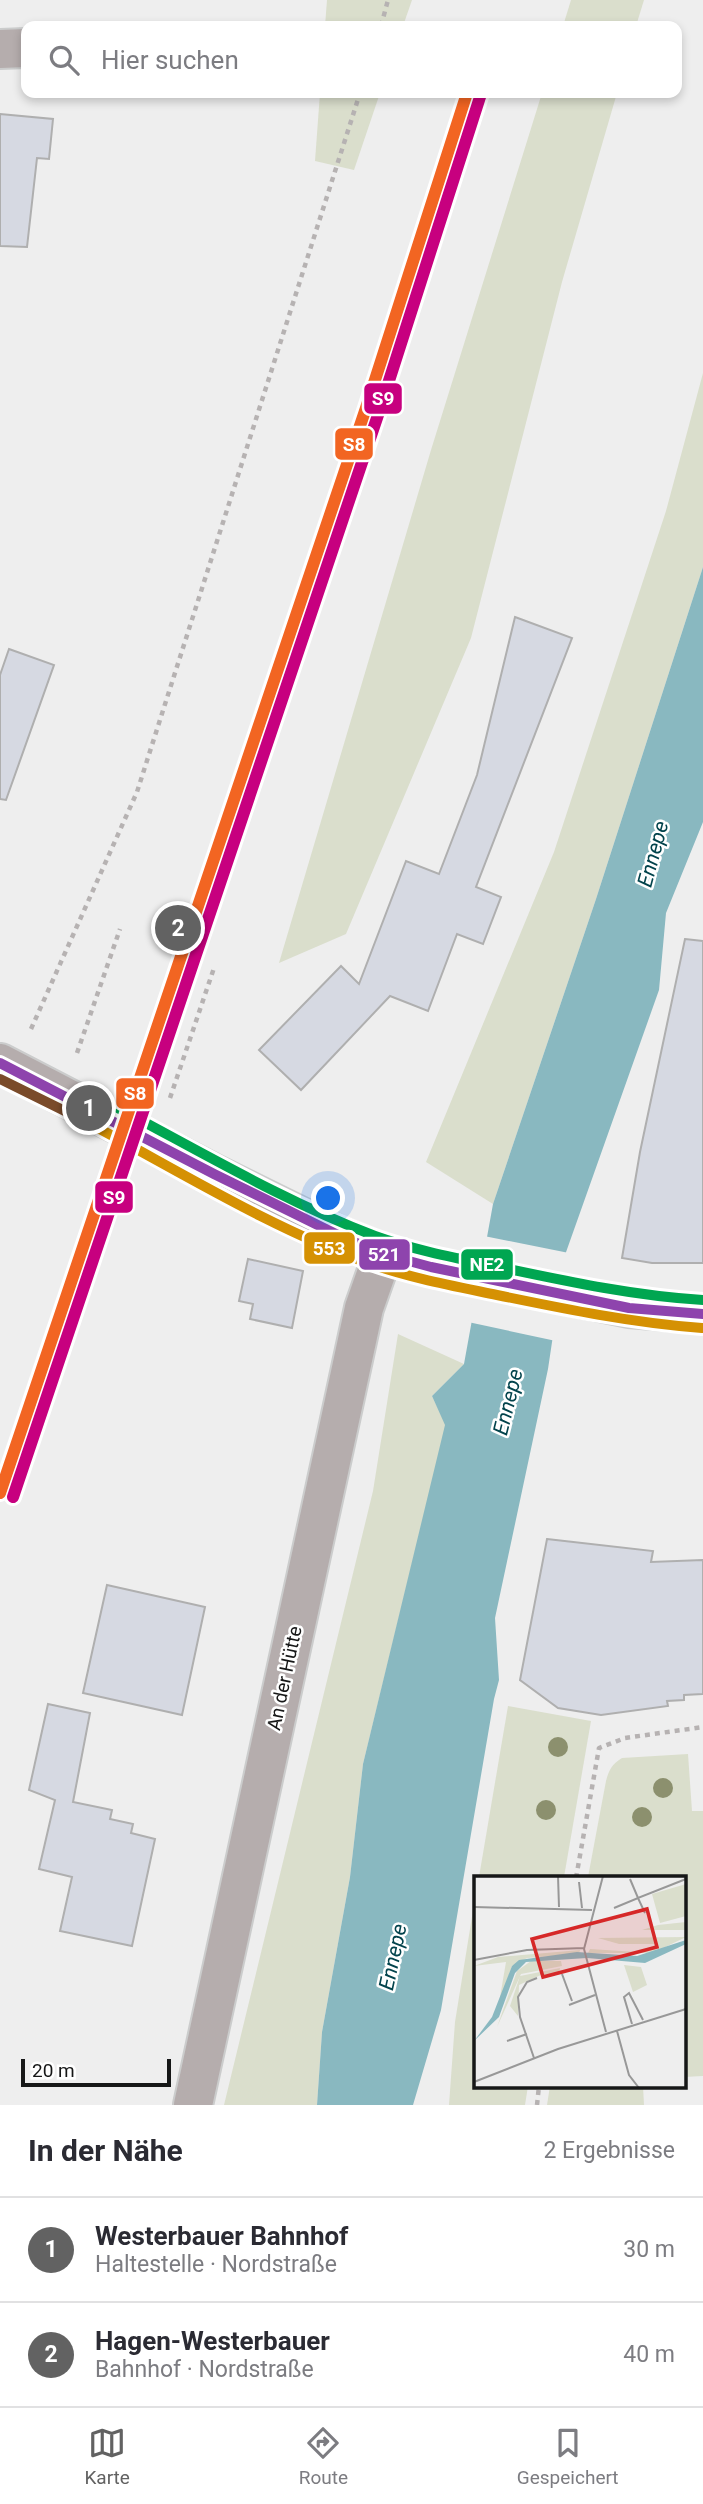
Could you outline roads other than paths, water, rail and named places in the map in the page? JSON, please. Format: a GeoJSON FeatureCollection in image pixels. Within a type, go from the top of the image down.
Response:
{"type":"FeatureCollection","features":[{"type":"Feature","properties":{"kind":"street"},"geometry":{"type":"LineString","coordinates":[[0,49],[21,48]]}},
{"type":"Feature","properties":{"kind":"street"},"geometry":{"type":"LineString","coordinates":[[0,1063],[340,1237],[383,1254],[629,1308],[703,1314]]}},
{"type":"Feature","properties":{"kind":"street","name":"An der Hütte"},"geometry":{"type":"LineString","coordinates":[[193,2105],[364,1308],[383,1254]]}},
{"type":"Feature","properties":{"kind":"water","name":"Ennepe"},"geometry":{"type":"Polygon","coordinates":[[[703,567],[703,822],[666,913],[659,990],[565,1255],[548,1369],[495,1618],[499,1680],[441,2010],[413,2105],[317,2105],[322,2032],[350,1877],[363,1764],[445,1425],[432,1396],[464,1364],[493,1204],[596,899],[703,567]]]}},
{"type":"Feature","properties":{"kind":"place","name":"Hagen-Westerbauer"},"geometry":{"type":"Point","coordinates":[178,928]}},
{"type":"Feature","properties":{"kind":"place","name":"Westerbauer Bahnhof"},"geometry":{"type":"Point","coordinates":[89,1108]}}]}
